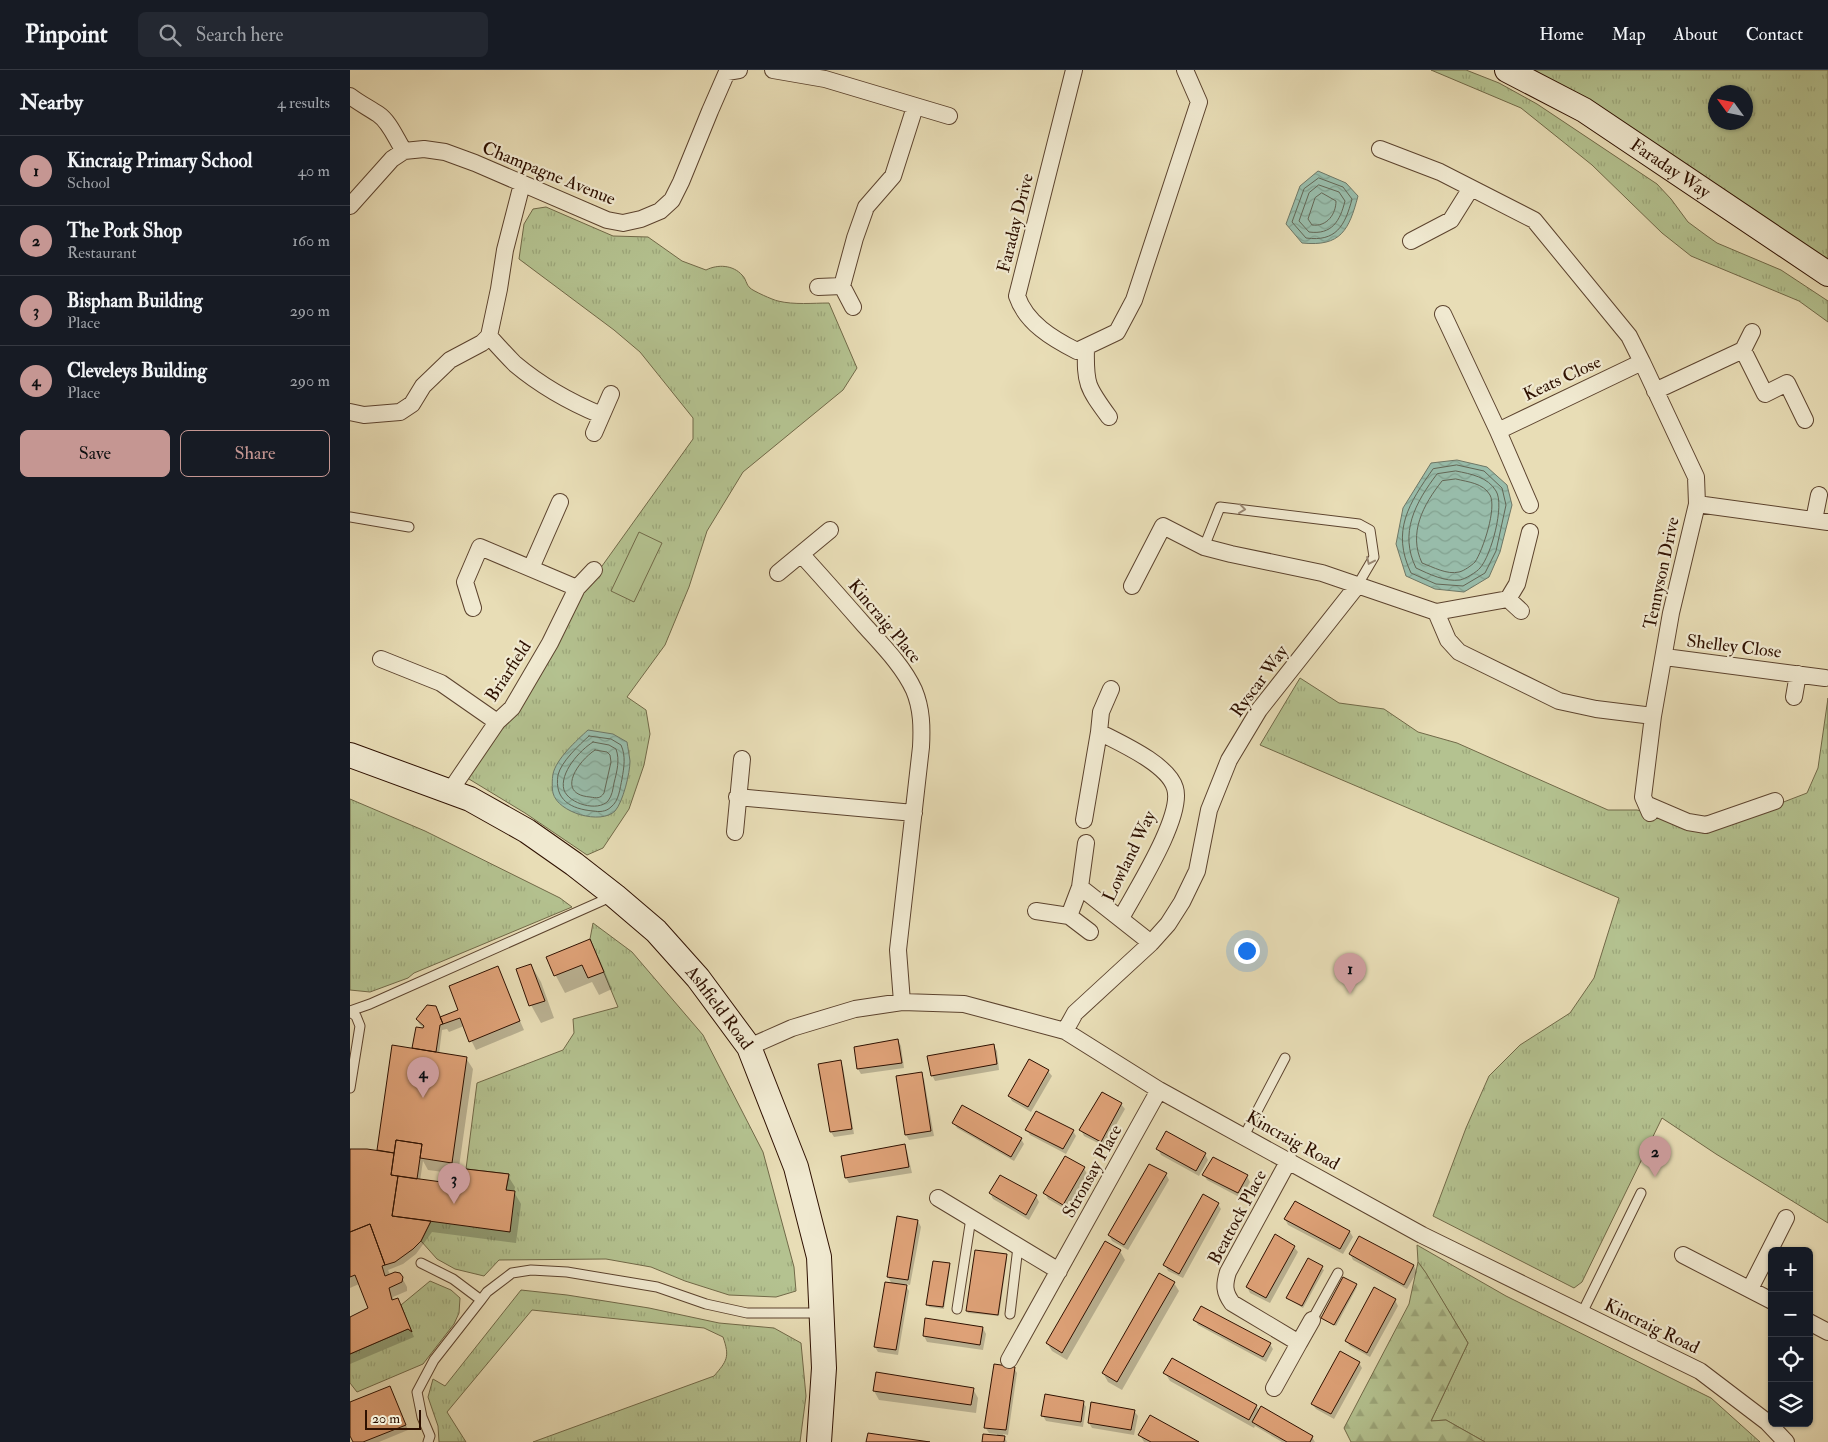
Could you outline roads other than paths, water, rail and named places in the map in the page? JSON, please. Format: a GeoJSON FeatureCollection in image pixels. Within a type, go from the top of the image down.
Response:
{"type":"FeatureCollection","features":[{"type":"Feature","properties":{"kind":"street"},"geometry":{"type":"LineString","coordinates":[[773,70],[825,79],[949,116]]}},
{"type":"Feature","properties":{"kind":"street","name":"Faraday Drive"},"geometry":{"type":"LineString","coordinates":[[1074,70],[1017,296],[1021,307],[1027,315],[1057,341],[1077,351],[1086,348]]}},
{"type":"Feature","properties":{"kind":"street"},"geometry":{"type":"LineString","coordinates":[[1109,416],[1089,387],[1085,374],[1086,348],[1117,332],[1134,300],[1199,102],[1185,70]]}},
{"type":"Feature","properties":{"kind":"street","name":"Faraday Way"},"geometry":{"type":"LineString","coordinates":[[1507,70],[1584,110],[1828,274]]}},
{"type":"Feature","properties":{"kind":"street","name":"Champagne Avenue"},"geometry":{"type":"LineString","coordinates":[[404,151],[424,149],[444,152],[607,220],[623,223],[641,219],[660,211],[672,200],[710,111],[731,71]]}},
{"type":"Feature","properties":{"kind":"street"},"geometry":{"type":"LineString","coordinates":[[350,96],[378,114],[386,122],[404,151],[387,165],[365,192],[350,206]]}},
{"type":"Feature","properties":{"kind":"street"},"geometry":{"type":"LineString","coordinates":[[853,307],[842,286],[855,238],[866,207],[893,176],[915,107]]}},
{"type":"Feature","properties":{"kind":"street","name":"Tennyson Drive"},"geometry":{"type":"LineString","coordinates":[[1380,149],[1440,172],[1534,220],[1629,336],[1696,476],[1697,504],[1671,613],[1665,657],[1653,716],[1643,803],[1688,822],[1706,825],[1775,801]]}},
{"type":"Feature","properties":{"kind":"street"},"geometry":{"type":"LineString","coordinates":[[350,412],[364,415],[400,412],[412,404],[423,386],[450,360],[482,343],[489,336],[499,289],[504,250],[522,184]]}},
{"type":"Feature","properties":{"kind":"street"},"geometry":{"type":"LineString","coordinates":[[1410,241],[1451,220],[1471,188]]}},
{"type":"Feature","properties":{"kind":"street"},"geometry":{"type":"LineString","coordinates":[[818,287],[842,286]]}},
{"type":"Feature","properties":{"kind":"street"},"geometry":{"type":"LineString","coordinates":[[1443,314],[1498,431],[1530,505]]}},
{"type":"Feature","properties":{"kind":"street"},"geometry":{"type":"LineString","coordinates":[[1655,391],[1742,350],[1752,332]]}},
{"type":"Feature","properties":{"kind":"street"},"geometry":{"type":"LineString","coordinates":[[489,336],[516,364],[532,376],[559,394],[602,416]]}},
{"type":"Feature","properties":{"kind":"street"},"geometry":{"type":"LineString","coordinates":[[1742,350],[1765,394],[1787,383],[1805,420]]}},
{"type":"Feature","properties":{"kind":"street","name":"Keats Close"},"geometry":{"type":"LineString","coordinates":[[1498,431],[1642,362]]}},
{"type":"Feature","properties":{"kind":"street"},"geometry":{"type":"LineString","coordinates":[[594,433],[611,394]]}},
{"type":"Feature","properties":{"kind":"street"},"geometry":{"type":"LineString","coordinates":[[1697,504],[1821,521],[1819,495]]}},
{"type":"Feature","properties":{"kind":"street"},"geometry":{"type":"LineString","coordinates":[[531,568],[560,502]]}},
{"type":"Feature","properties":{"kind":"street"},"geometry":{"type":"LineString","coordinates":[[1132,586],[1163,526],[1204,547],[1322,573],[1436,612],[1508,599],[1517,584],[1530,532]]}},
{"type":"Feature","properties":{"kind":"street"},"geometry":{"type":"LineString","coordinates":[[778,573],[830,530]]}},
{"type":"Feature","properties":{"kind":"street"},"geometry":{"type":"LineString","coordinates":[[473,608],[465,582],[480,547],[577,588]]}},
{"type":"Feature","properties":{"kind":"street","name":"Kincraig Place"},"geometry":{"type":"LineString","coordinates":[[801,554],[885,648],[907,676],[914,692],[922,723],[914,813],[898,950],[902,1002]]}},
{"type":"Feature","properties":{"kind":"street","name":"Briarfield"},"geometry":{"type":"LineString","coordinates":[[450,791],[497,722],[512,708],[550,643],[577,588],[594,570]]}},
{"type":"Feature","properties":{"kind":"street","name":"Ryscar Way"},"geometry":{"type":"LineString","coordinates":[[1065,1031],[1075,1012],[1151,943],[1168,924],[1182,902],[1197,871],[1209,810],[1230,760],[1259,710],[1357,586]]}},
{"type":"Feature","properties":{"kind":"street"},"geometry":{"type":"LineString","coordinates":[[1508,599],[1521,611]]}},
{"type":"Feature","properties":{"kind":"street"},"geometry":{"type":"LineString","coordinates":[[1436,612],[1448,640],[1459,652],[1559,701],[1596,709],[1653,716]]}},
{"type":"Feature","properties":{"kind":"street","name":"Shelley Close"},"geometry":{"type":"LineString","coordinates":[[1665,657],[1825,678]]}},
{"type":"Feature","properties":{"kind":"street"},"geometry":{"type":"LineString","coordinates":[[381,659],[441,683],[497,722]]}},
{"type":"Feature","properties":{"kind":"street","name":"Shelley Close"},"geometry":{"type":"LineString","coordinates":[[1794,697],[1798,674]]}},
{"type":"Feature","properties":{"kind":"street"},"geometry":{"type":"LineString","coordinates":[[1084,820],[1102,712],[1112,689]]}},
{"type":"Feature","properties":{"kind":"street","name":"Lowland Way"},"geometry":{"type":"LineString","coordinates":[[1099,732],[1142,755],[1167,775],[1175,787],[1177,802],[1162,844],[1121,918]]}},
{"type":"Feature","properties":{"kind":"street","name":"Ashfield Road"},"geometry":{"type":"LineString","coordinates":[[350,755],[450,791],[486,807],[527,831],[615,896],[656,931],[698,978],[749,1047],[796,1167],[819,1257],[820,1313],[824,1368],[819,1442]]}},
{"type":"Feature","properties":{"kind":"street"},"geometry":{"type":"LineString","coordinates":[[735,832],[742,759]]}},
{"type":"Feature","properties":{"kind":"street"},"geometry":{"type":"LineString","coordinates":[[737,797],[914,813]]}},
{"type":"Feature","properties":{"kind":"street","name":"Lowland Way"},"geometry":{"type":"LineString","coordinates":[[1068,916],[1080,887],[1086,843]]}},
{"type":"Feature","properties":{"kind":"street","name":"Lowland Way"},"geometry":{"type":"LineString","coordinates":[[1080,887],[1151,943]]}},
{"type":"Feature","properties":{"kind":"street"},"geometry":{"type":"LineString","coordinates":[[1036,911],[1068,916],[1090,932]]}},
{"type":"Feature","properties":{"kind":"street","name":"Kincraig Road"},"geometry":{"type":"LineString","coordinates":[[749,1047],[792,1028],[855,1008],[902,1002],[964,1004],[1065,1031],[1159,1090],[1422,1235],[1700,1371],[1767,1422],[1786,1442]]}},
{"type":"Feature","properties":{"kind":"street","name":"Stronsay Place"},"geometry":{"type":"LineString","coordinates":[[1008,1360],[1159,1090]]}},
{"type":"Feature","properties":{"kind":"street","name":"Beattock Place"},"geometry":{"type":"LineString","coordinates":[[1289,1160],[1228,1272],[1224,1285],[1226,1295],[1232,1303],[1299,1343]]}},
{"type":"Feature","properties":{"kind":"street"},"geometry":{"type":"LineString","coordinates":[[938,1198],[1059,1271]]}},
{"type":"Feature","properties":{"kind":"street"},"geometry":{"type":"LineString","coordinates":[[1750,1290],[1786,1218]]}},
{"type":"Feature","properties":{"kind":"street"},"geometry":{"type":"LineString","coordinates":[[1683,1255],[1768,1299]]}},
{"type":"Feature","properties":{"kind":"street"},"geometry":{"type":"LineString","coordinates":[[1274,1388],[1312,1320]]}},
{"type":"Feature","properties":{"kind":"street"},"geometry":{"type":"LineString","coordinates":[[1813,1324],[1828,1332]]}},
{"type":"Feature","properties":{"kind":"lane"},"geometry":{"type":"LineString","coordinates":[[1204,547],[1220,507],[1358,524],[1370,530],[1374,557],[1357,586]]}},
{"type":"Feature","properties":{"kind":"lane"},"geometry":{"type":"LineString","coordinates":[[350,516],[409,527]]}},
{"type":"Feature","properties":{"kind":"lane"},"geometry":{"type":"LineString","coordinates":[[350,1012],[491,952],[615,896]]}},
{"type":"Feature","properties":{"kind":"lane"},"geometry":{"type":"LineString","coordinates":[[350,1012],[356,1016],[360,1026],[350,1088]]}},
{"type":"Feature","properties":{"kind":"lane"},"geometry":{"type":"LineString","coordinates":[[1244,1136],[1285,1058]]}},
{"type":"Feature","properties":{"kind":"lane"},"geometry":{"type":"LineString","coordinates":[[1582,1314],[1641,1193]]}},
{"type":"Feature","properties":{"kind":"lane"},"geometry":{"type":"LineString","coordinates":[[957,1309],[971,1218]]}},
{"type":"Feature","properties":{"kind":"lane"},"geometry":{"type":"LineString","coordinates":[[1010,1314],[1018,1247]]}},
{"type":"Feature","properties":{"kind":"lane"},"geometry":{"type":"LineString","coordinates":[[421,1264],[453,1279],[481,1300]]}},
{"type":"Feature","properties":{"kind":"lane"},"geometry":{"type":"LineString","coordinates":[[428,1442],[430,1436],[422,1417],[418,1392],[434,1360],[487,1292],[512,1273],[531,1270],[567,1272],[657,1287],[706,1304],[747,1313],[820,1313]]}},
{"type":"Feature","properties":{"kind":"lane"},"geometry":{"type":"LineString","coordinates":[[1312,1320],[1338,1273]]}},
{"type":"Feature","properties":{"kind":"water"},"geometry":{"type":"Polygon","coordinates":[[[1318,171],[1346,183],[1358,196],[1347,227],[1341,234],[1326,242],[1315,244],[1302,243],[1286,224],[1300,186],[1318,171]]]}},
{"type":"Feature","properties":{"kind":"water"},"geometry":{"type":"Polygon","coordinates":[[[1457,460],[1487,467],[1507,485],[1512,505],[1500,552],[1489,577],[1464,592],[1435,589],[1406,576],[1396,544],[1403,508],[1431,463],[1457,460]]]}},
{"type":"Feature","properties":{"kind":"water"},"geometry":{"type":"Polygon","coordinates":[[[588,730],[613,734],[627,742],[630,761],[626,787],[618,807],[609,815],[600,817],[581,815],[571,811],[557,800],[553,793],[553,774],[558,762],[588,730]]]}},
{"type":"Feature","properties":{"kind":"place","name":"Kincraig Primary School"},"geometry":{"type":"Point","coordinates":[1350,994]}},
{"type":"Feature","properties":{"kind":"place","name":"Cleveleys Building"},"geometry":{"type":"Point","coordinates":[423,1098]}},
{"type":"Feature","properties":{"kind":"place","name":"The Pork Shop"},"geometry":{"type":"Point","coordinates":[1655,1177]}},
{"type":"Feature","properties":{"kind":"place","name":"Bispham Building"},"geometry":{"type":"Point","coordinates":[454,1204]}}]}
